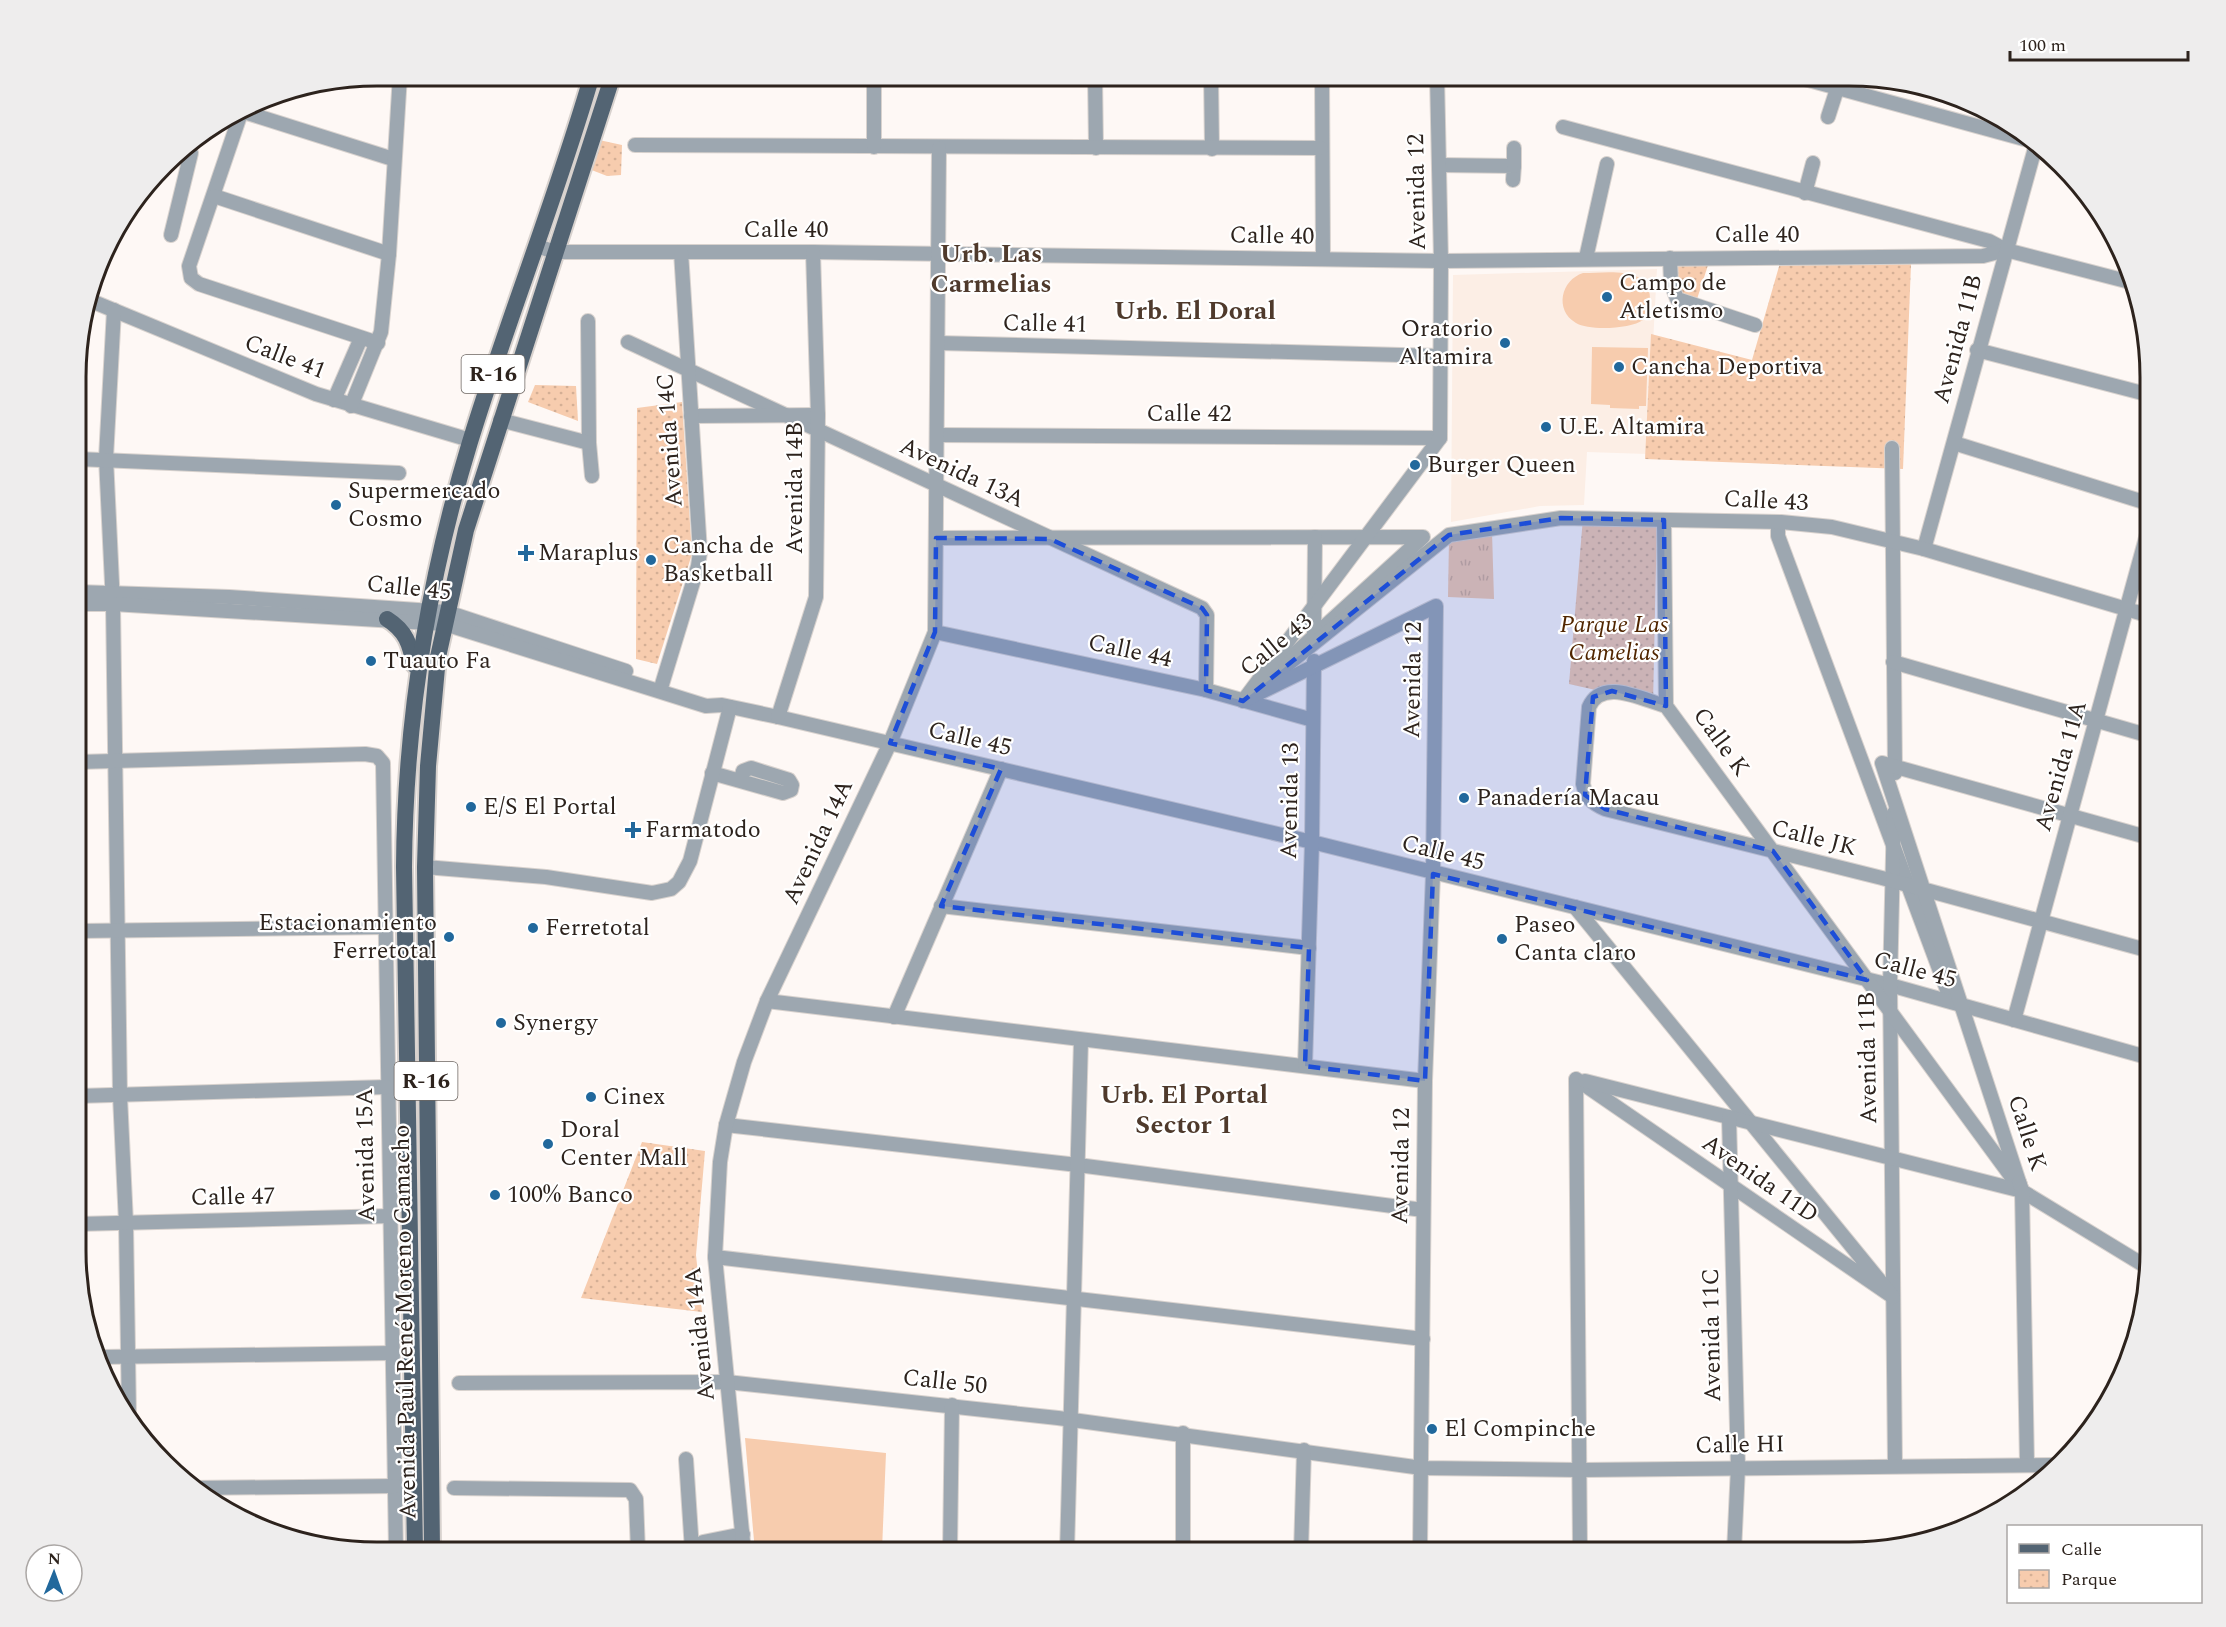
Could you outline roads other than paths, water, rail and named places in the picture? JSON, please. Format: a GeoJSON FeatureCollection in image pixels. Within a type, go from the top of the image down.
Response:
{"type":"FeatureCollection","features":[{"type":"Feature","properties":{"kind":"main road","name":"Avenida Paúl René Moreno Camacho"},"geometry":{"type":"LineString","coordinates":[[415,1542],[404,867],[408,768],[416,678],[427,616],[470,440],[537,246],[588,86]]}},
{"type":"Feature","properties":{"kind":"main road","name":"Avenida Paúl René Moreno Camacho"},"geometry":{"type":"LineString","coordinates":[[432,1542],[425,867],[428,766],[438,657],[466,530],[609,86]]}},
{"type":"Feature","properties":{"kind":"main road"},"geometry":{"type":"LineString","coordinates":[[387,619],[397,625],[410,642],[416,678]]}},
{"type":"Feature","properties":{"kind":"street"},"geometry":{"type":"LineString","coordinates":[[351,406],[378,344],[389,254],[399,86]]}},
{"type":"Feature","properties":{"kind":"street"},"geometry":{"type":"LineString","coordinates":[[874,86],[874,147]]}},
{"type":"Feature","properties":{"kind":"street"},"geometry":{"type":"LineString","coordinates":[[1095,86],[1096,148]]}},
{"type":"Feature","properties":{"kind":"street"},"geometry":{"type":"LineString","coordinates":[[1211,86],[1212,149]]}},
{"type":"Feature","properties":{"kind":"street"},"geometry":{"type":"LineString","coordinates":[[1322,86],[1323,259]]}},
{"type":"Feature","properties":{"kind":"street","name":"Avenida 12"},"geometry":{"type":"LineString","coordinates":[[1437,86],[1441,261],[1440,438]]}},
{"type":"Feature","properties":{"kind":"street"},"geometry":{"type":"LineString","coordinates":[[1828,117],[1838,86],[2010,134]]}},
{"type":"Feature","properties":{"kind":"street"},"geometry":{"type":"LineString","coordinates":[[252,114],[393,159]]}},
{"type":"Feature","properties":{"kind":"street"},"geometry":{"type":"LineString","coordinates":[[239,121],[189,266],[191,278],[200,284],[378,344]]}},
{"type":"Feature","properties":{"kind":"street"},"geometry":{"type":"LineString","coordinates":[[1563,127],[1989,241],[2006,250],[2124,280]]}},
{"type":"Feature","properties":{"kind":"street"},"geometry":{"type":"LineString","coordinates":[[635,145],[1321,148]]}},
{"type":"Feature","properties":{"kind":"street","name":"Avenida 14A"},"geometry":{"type":"LineString","coordinates":[[743,1542],[715,1257],[720,1162],[726,1125],[744,1062],[767,1001],[890,743],[935,632],[939,148]]}},
{"type":"Feature","properties":{"kind":"street"},"geometry":{"type":"LineString","coordinates":[[1439,165],[1513,173],[1514,148]]}},
{"type":"Feature","properties":{"kind":"street","name":"Avenida 11B"},"geometry":{"type":"LineString","coordinates":[[1924,549],[1977,350],[2034,152]]}},
{"type":"Feature","properties":{"kind":"street"},"geometry":{"type":"LineString","coordinates":[[171,235],[191,153]]}},
{"type":"Feature","properties":{"kind":"street"},"geometry":{"type":"LineString","coordinates":[[1805,193],[1813,163]]}},
{"type":"Feature","properties":{"kind":"street"},"geometry":{"type":"LineString","coordinates":[[1586,258],[1607,164]]}},
{"type":"Feature","properties":{"kind":"street"},"geometry":{"type":"LineString","coordinates":[[214,196],[389,254]]}},
{"type":"Feature","properties":{"kind":"street","name":"Calle 40"},"geometry":{"type":"LineString","coordinates":[[537,246],[555,252],[813,252],[1441,261],[1983,256],[2006,250]]}},
{"type":"Feature","properties":{"kind":"street","name":"Avenida 14C"},"geometry":{"type":"LineString","coordinates":[[661,687],[698,566],[700,552],[681,252]]}},
{"type":"Feature","properties":{"kind":"street","name":"Avenida 14B"},"geometry":{"type":"LineString","coordinates":[[778,717],[816,597],[818,415],[813,252]]}},
{"type":"Feature","properties":{"kind":"street"},"geometry":{"type":"LineString","coordinates":[[1670,258],[1671,283],[1677,299],[1755,325]]}},
{"type":"Feature","properties":{"kind":"street","name":"Calle 41"},"geometry":{"type":"LineString","coordinates":[[95,302],[216,354],[334,400],[470,440]]}},
{"type":"Feature","properties":{"kind":"street"},"geometry":{"type":"LineString","coordinates":[[114,310],[106,458],[112,597],[120,1096],[126,1223],[129,1402]]}},
{"type":"Feature","properties":{"kind":"street"},"geometry":{"type":"LineString","coordinates":[[588,321],[589,443],[592,476]]}},
{"type":"Feature","properties":{"kind":"street"},"geometry":{"type":"LineString","coordinates":[[334,400],[360,338]]}},
{"type":"Feature","properties":{"kind":"street","name":"Avenida 13A"},"geometry":{"type":"LineString","coordinates":[[628,342],[1202,608],[1207,615],[1206,690]]}},
{"type":"Feature","properties":{"kind":"street","name":"Calle 41"},"geometry":{"type":"LineString","coordinates":[[938,343],[1439,356]]}},
{"type":"Feature","properties":{"kind":"street"},"geometry":{"type":"LineString","coordinates":[[1977,350],[2140,391]]}},
{"type":"Feature","properties":{"kind":"street"},"geometry":{"type":"LineString","coordinates":[[691,416],[818,415]]}},
{"type":"Feature","properties":{"kind":"street"},"geometry":{"type":"LineString","coordinates":[[500,420],[589,443]]}},
{"type":"Feature","properties":{"kind":"street","name":"Calle 42"},"geometry":{"type":"LineString","coordinates":[[937,435],[1440,438]]}},
{"type":"Feature","properties":{"kind":"street"},"geometry":{"type":"LineString","coordinates":[[1243,701],[1440,438]]}},
{"type":"Feature","properties":{"kind":"street"},"geometry":{"type":"LineString","coordinates":[[1954,443],[2140,501]]}},
{"type":"Feature","properties":{"kind":"street","name":"Avenida 11B"},"geometry":{"type":"LineString","coordinates":[[1892,448],[1895,766],[1890,985],[1895,1465]]}},
{"type":"Feature","properties":{"kind":"street"},"geometry":{"type":"LineString","coordinates":[[86,459],[399,473]]}},
{"type":"Feature","properties":{"kind":"street","name":"Calle 43"},"geometry":{"type":"LineString","coordinates":[[1243,701],[1449,535],[1561,518],[1778,522],[1832,527],[1924,549],[2140,613]]}},
{"type":"Feature","properties":{"kind":"street"},"geometry":{"type":"LineString","coordinates":[[1664,520],[1666,706]]}},
{"type":"Feature","properties":{"kind":"street"},"geometry":{"type":"LineString","coordinates":[[1778,522],[1778,536],[1782,547],[2022,1191],[2027,1464]]}},
{"type":"Feature","properties":{"kind":"street","name":"Avenida 13"},"geometry":{"type":"LineString","coordinates":[[1305,1066],[1312,842],[1314,537]]}},
{"type":"Feature","properties":{"kind":"street","name":"Calle 43"},"geometry":{"type":"LineString","coordinates":[[936,538],[1423,537],[1243,701]]}},
{"type":"Feature","properties":{"kind":"street","name":"Avenida 11A"},"geometry":{"type":"LineString","coordinates":[[2014,1020],[2140,562]]}},
{"type":"Feature","properties":{"kind":"street","name":"Calle 45"},"geometry":{"type":"LineString","coordinates":[[86,593],[387,619],[427,616]]}},
{"type":"Feature","properties":{"kind":"street","name":"Calle 45"},"geometry":{"type":"LineString","coordinates":[[86,602],[112,597],[446,618],[661,687],[709,697],[726,706],[1312,842],[1433,874],[1890,985],[2140,1055]]}},
{"type":"Feature","properties":{"kind":"street","name":"Avenida 12"},"geometry":{"type":"LineString","coordinates":[[1243,701],[1436,606],[1433,874],[1425,1081],[1420,1542]]}},
{"type":"Feature","properties":{"kind":"street","name":"Calle 44"},"geometry":{"type":"LineString","coordinates":[[935,632],[1206,690],[1313,720]]}},
{"type":"Feature","properties":{"kind":"street"},"geometry":{"type":"LineString","coordinates":[[1893,662],[2140,733]]}},
{"type":"Feature","properties":{"kind":"street","name":"Calle K"},"geometry":{"type":"LineString","coordinates":[[1612,691],[1666,706],[2022,1191]]}},
{"type":"Feature","properties":{"kind":"street","name":"Calle JK"},"geometry":{"type":"LineString","coordinates":[[1612,691],[1602,692],[1593,698],[1589,707],[1583,784],[1585,795],[1593,803],[1605,809],[1893,881],[2140,948]]}},
{"type":"Feature","properties":{"kind":"street"},"geometry":{"type":"LineString","coordinates":[[425,867],[546,877],[644,893],[662,892],[679,882],[686,873],[712,773],[726,706]]}},
{"type":"Feature","properties":{"kind":"street","name":"Avenida 15A"},"geometry":{"type":"LineString","coordinates":[[114,761],[365,754],[380,758],[384,770],[387,1087],[396,1542]]}},
{"type":"Feature","properties":{"kind":"street"},"geometry":{"type":"LineString","coordinates":[[86,762],[114,761]]}},
{"type":"Feature","properties":{"kind":"street","name":"Calle K"},"geometry":{"type":"LineString","coordinates":[[1895,766],[1882,763],[2022,1191]]}},
{"type":"Feature","properties":{"kind":"street"},"geometry":{"type":"LineString","coordinates":[[1895,766],[2140,835]]}},
{"type":"Feature","properties":{"kind":"street"},"geometry":{"type":"LineString","coordinates":[[894,1017],[1001,769]]}},
{"type":"Feature","properties":{"kind":"street"},"geometry":{"type":"LineString","coordinates":[[712,773],[741,779]]}},
{"type":"Feature","properties":{"kind":"street"},"geometry":{"type":"LineString","coordinates":[[941,906],[1309,948]]}},
{"type":"Feature","properties":{"kind":"street","name":"Avenida 11D"},"geometry":{"type":"LineString","coordinates":[[1575,907],[1893,1298]]}},
{"type":"Feature","properties":{"kind":"street"},"geometry":{"type":"LineString","coordinates":[[86,931],[386,927]]}},
{"type":"Feature","properties":{"kind":"street"},"geometry":{"type":"LineString","coordinates":[[767,1001],[1425,1081]]}},
{"type":"Feature","properties":{"kind":"street"},"geometry":{"type":"LineString","coordinates":[[1067,1542],[1072,1296],[1081,1040]]}},
{"type":"Feature","properties":{"kind":"street"},"geometry":{"type":"LineString","coordinates":[[1581,1542],[1576,1079],[2022,1191],[2140,1263]]}},
{"type":"Feature","properties":{"kind":"street","name":"Avenida 11D"},"geometry":{"type":"LineString","coordinates":[[1576,1079],[1893,1298]]}},
{"type":"Feature","properties":{"kind":"street"},"geometry":{"type":"LineString","coordinates":[[86,1096],[387,1087]]}},
{"type":"Feature","properties":{"kind":"street","name":"Avenida 11C"},"geometry":{"type":"LineString","coordinates":[[1729,1117],[1738,1467],[1734,1542]]}},
{"type":"Feature","properties":{"kind":"street"},"geometry":{"type":"LineString","coordinates":[[726,1125],[1078,1165],[1423,1210]]}},
{"type":"Feature","properties":{"kind":"street","name":"Calle 47"},"geometry":{"type":"LineString","coordinates":[[86,1224],[390,1216]]}},
{"type":"Feature","properties":{"kind":"street"},"geometry":{"type":"LineString","coordinates":[[715,1257],[1072,1296],[1423,1339]]}},
{"type":"Feature","properties":{"kind":"street"},"geometry":{"type":"LineString","coordinates":[[106,1357],[393,1353]]}},
{"type":"Feature","properties":{"kind":"street","name":"Calle 50"},"geometry":{"type":"LineString","coordinates":[[459,1383],[727,1382],[952,1405],[1184,1433],[1422,1468]]}},
{"type":"Feature","properties":{"kind":"street"},"geometry":{"type":"LineString","coordinates":[[950,1542],[952,1405]]}},
{"type":"Feature","properties":{"kind":"street"},"geometry":{"type":"LineString","coordinates":[[1183,1542],[1184,1433]]}},
{"type":"Feature","properties":{"kind":"street"},"geometry":{"type":"LineString","coordinates":[[1301,1542],[1304,1450]]}},
{"type":"Feature","properties":{"kind":"street"},"geometry":{"type":"LineString","coordinates":[[686,1459],[687,1542]]}},
{"type":"Feature","properties":{"kind":"street","name":"Calle HI"},"geometry":{"type":"LineString","coordinates":[[1422,1468],[1580,1470],[2046,1464]]}},
{"type":"Feature","properties":{"kind":"street"},"geometry":{"type":"LineString","coordinates":[[209,1488],[396,1486]]}},
{"type":"Feature","properties":{"kind":"street"},"geometry":{"type":"LineString","coordinates":[[454,1488],[630,1490],[636,1499],[638,1542]]}},
{"type":"Feature","properties":{"kind":"street"},"geometry":{"type":"LineString","coordinates":[[703,1542],[743,1534]]}},
{"type":"Feature","properties":{"kind":"place","name":"Campo de Atletismo"},"geometry":{"type":"Point","coordinates":[1607,297]}},
{"type":"Feature","properties":{"kind":"place","name":"Oratorio Altamira"},"geometry":{"type":"Point","coordinates":[1505,343]}},
{"type":"Feature","properties":{"kind":"place","name":"Cancha Deportiva"},"geometry":{"type":"Point","coordinates":[1619,367]}},
{"type":"Feature","properties":{"kind":"place","name":"U.E. Altamira"},"geometry":{"type":"Point","coordinates":[1546,427]}},
{"type":"Feature","properties":{"kind":"place","name":"Burger Queen"},"geometry":{"type":"Point","coordinates":[1415,465]}},
{"type":"Feature","properties":{"kind":"place","name":"Supermercado Cosmo"},"geometry":{"type":"Point","coordinates":[336,505]}},
{"type":"Feature","properties":{"kind":"place","name":"Maraplus"},"geometry":{"type":"Point","coordinates":[526,553]}},
{"type":"Feature","properties":{"kind":"place","name":"Cancha de Basketball"},"geometry":{"type":"Point","coordinates":[651,560]}},
{"type":"Feature","properties":{"kind":"place","name":"Tuauto Fa"},"geometry":{"type":"Point","coordinates":[371,661]}},
{"type":"Feature","properties":{"kind":"place","name":"Panadería Macau"},"geometry":{"type":"Point","coordinates":[1464,798]}},
{"type":"Feature","properties":{"kind":"place","name":"E/S El Portal"},"geometry":{"type":"Point","coordinates":[471,807]}},
{"type":"Feature","properties":{"kind":"place","name":"Farmatodo"},"geometry":{"type":"Point","coordinates":[633,830]}},
{"type":"Feature","properties":{"kind":"place","name":"Ferretotal"},"geometry":{"type":"Point","coordinates":[533,928]}},
{"type":"Feature","properties":{"kind":"place","name":"Estacionamiento Ferretotal"},"geometry":{"type":"Point","coordinates":[449,937]}},
{"type":"Feature","properties":{"kind":"place","name":"Paseo Canta claro"},"geometry":{"type":"Point","coordinates":[1502,939]}},
{"type":"Feature","properties":{"kind":"place","name":"Synergy"},"geometry":{"type":"Point","coordinates":[501,1023]}},
{"type":"Feature","properties":{"kind":"place","name":"Cinex"},"geometry":{"type":"Point","coordinates":[591,1097]}},
{"type":"Feature","properties":{"kind":"place","name":"Doral Center Mall"},"geometry":{"type":"Point","coordinates":[548,1144]}},
{"type":"Feature","properties":{"kind":"place","name":"100% Banco"},"geometry":{"type":"Point","coordinates":[495,1195]}},
{"type":"Feature","properties":{"kind":"place","name":"El Compinche"},"geometry":{"type":"Point","coordinates":[1432,1429]}},
{"type":"Feature","properties":{"kind":"district","name":"Urb. Las Carmelias"},"geometry":{"type":"Point","coordinates":[991,269]}},
{"type":"Feature","properties":{"kind":"district","name":"Urb. El Doral"},"geometry":{"type":"Point","coordinates":[1195,311]}},
{"type":"Feature","properties":{"kind":"district","name":"Urb. El Portal Sector 1"},"geometry":{"type":"Point","coordinates":[1184,1110]}},
{"type":"Feature","properties":{"kind":"park label","name":"Parque Las Camelias"},"geometry":{"type":"Point","coordinates":[1614,639]}}]}
